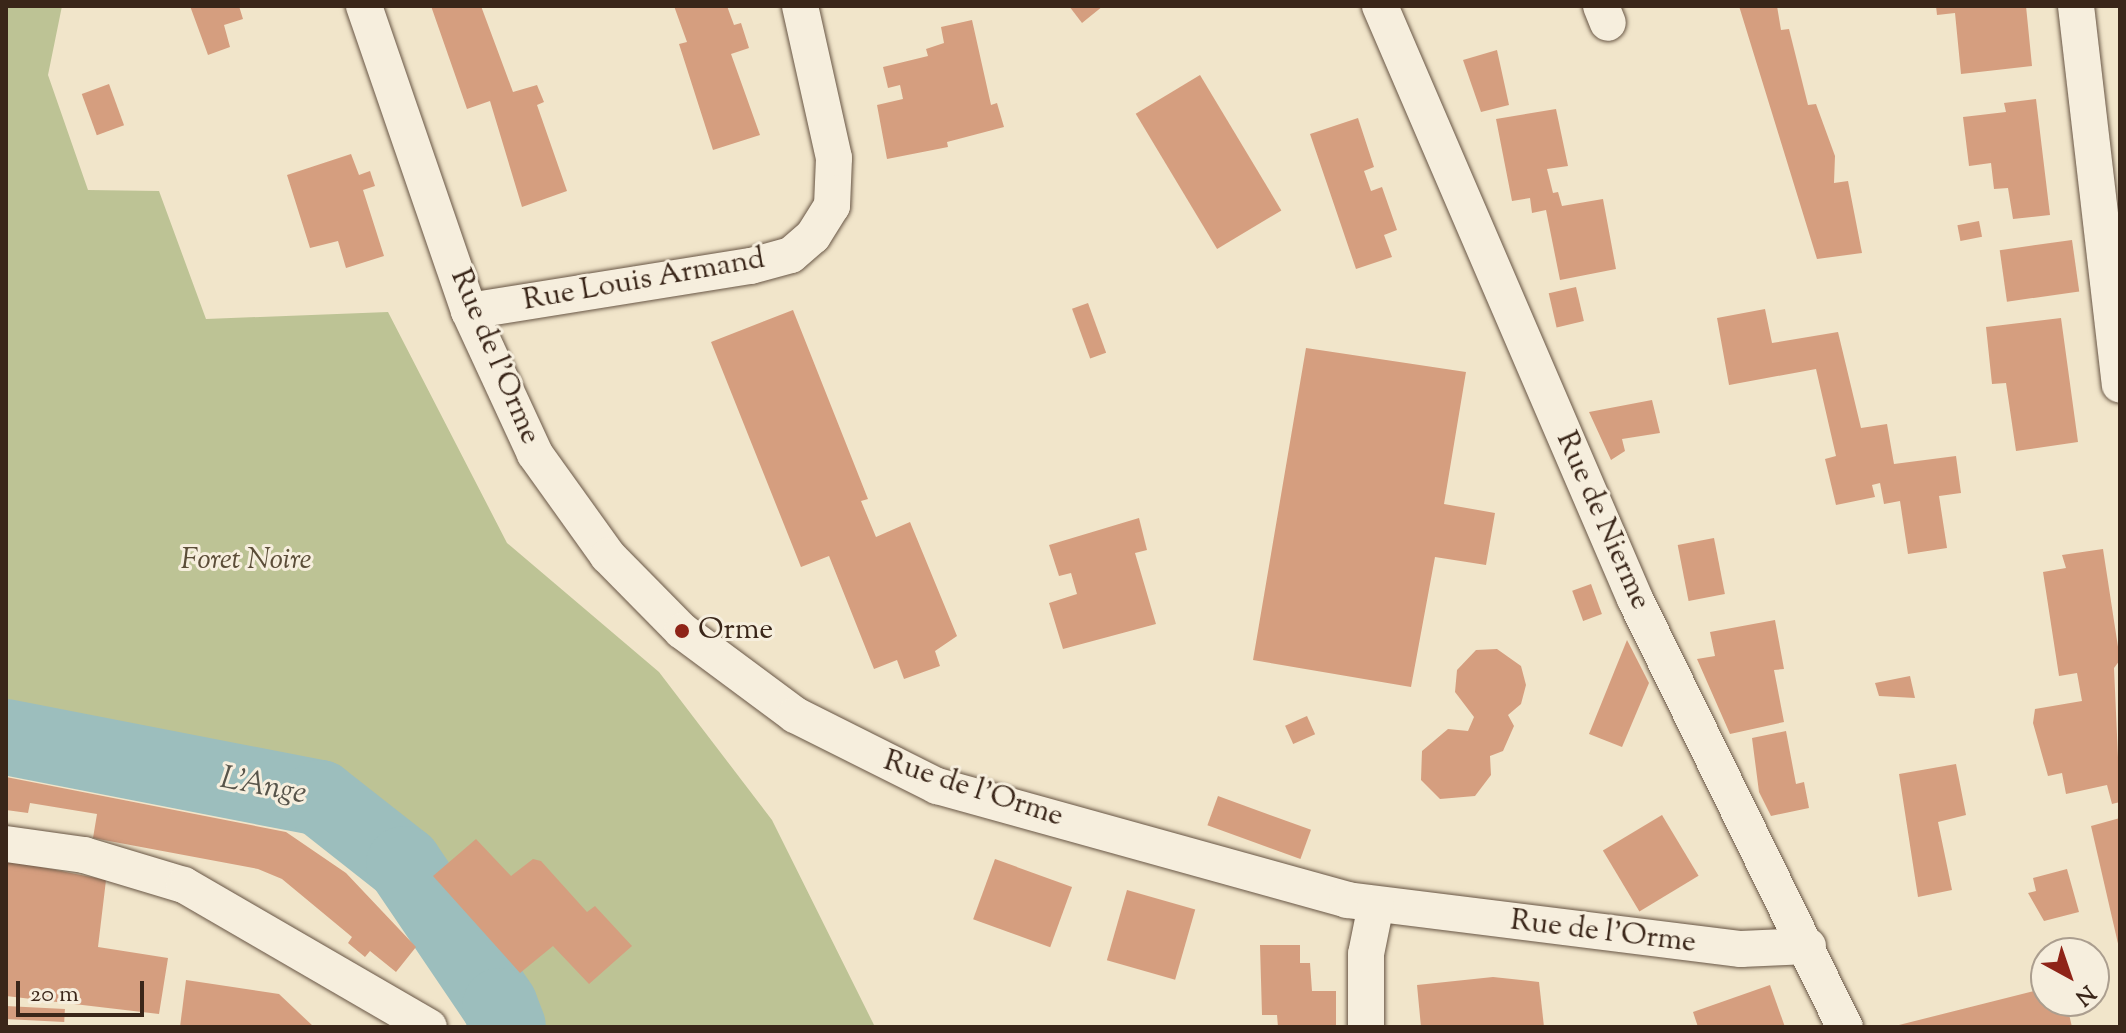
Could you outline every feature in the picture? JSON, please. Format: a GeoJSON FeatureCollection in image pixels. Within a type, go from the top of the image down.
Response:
{"type":"FeatureCollection","features":[{"type":"Feature","properties":{"kind":"street","name":"Rue de l'Orme"},"geometry":{"type":"LineString","coordinates":[[364,6],[469,311],[535,454],[608,556],[682,631],[795,715],[937,786],[1376,905],[1741,949],[1808,946]]}},
{"type":"Feature","properties":{"kind":"street","name":"Rue Louis Armand"},"geometry":{"type":"LineString","coordinates":[[469,311],[751,266],[791,255],[813,236],[832,206],[834,158],[800,6]]}},
{"type":"Feature","properties":{"kind":"street","name":"Rue de Nierme"},"geometry":{"type":"LineString","coordinates":[[1380,6],[1635,599],[1808,946],[1845,1027]]}},
{"type":"Feature","properties":{"kind":"street"},"geometry":{"type":"LineString","coordinates":[[2076,6],[2120,384]]}},
{"type":"Feature","properties":{"kind":"street"},"geometry":{"type":"LineString","coordinates":[[6,844],[84,855],[184,885],[429,1027]]}},
{"type":"Feature","properties":{"kind":"street"},"geometry":{"type":"LineString","coordinates":[[1366,1027],[1366,954],[1376,905]]}},
{"type":"Feature","properties":{"kind":"green space","name":"Foret Noire"},"geometry":{"type":"Polygon","coordinates":[[[6,6],[62,6],[48,75],[88,190],[159,191],[206,319],[388,312],[507,543],[659,672],[772,820],[875,1027],[473,1027],[414,902],[291,817],[6,754],[6,6]]]}},
{"type":"Feature","properties":{"kind":"building"},"geometry":{"type":"Polygon","coordinates":[[[190,6],[239,6],[243,19],[224,25],[230,47],[208,55],[190,6]]]}},
{"type":"Feature","properties":{"kind":"building"},"geometry":{"type":"Polygon","coordinates":[[[431,6],[481,6],[513,92],[537,85],[544,102],[537,105],[567,191],[522,207],[490,101],[467,109],[431,6]]]}},
{"type":"Feature","properties":{"kind":"building"},"geometry":{"type":"Polygon","coordinates":[[[674,6],[727,6],[734,25],[741,23],[749,48],[731,54],[760,135],[713,150],[679,44],[687,42],[674,6]]]}},
{"type":"Feature","properties":{"kind":"building"},"geometry":{"type":"Polygon","coordinates":[[[1069,6],[1103,6],[1082,23],[1069,6]]]}},
{"type":"Feature","properties":{"kind":"building"},"geometry":{"type":"Polygon","coordinates":[[[1739,6],[1777,6],[1781,30],[1789,29],[1808,105],[1816,104],[1835,156],[1834,183],[1848,181],[1862,253],[1817,259],[1739,6]]]}},
{"type":"Feature","properties":{"kind":"building"},"geometry":{"type":"Polygon","coordinates":[[[1936,6],[2026,6],[2032,66],[1961,74],[1955,13],[1937,15],[1936,6]]]}},
{"type":"Feature","properties":{"kind":"building"},"geometry":{"type":"Polygon","coordinates":[[[972,20],[991,105],[997,103],[1004,127],[947,142],[948,147],[887,159],[877,105],[903,99],[900,85],[888,88],[883,67],[928,56],[926,49],[944,43],[941,27],[972,20]]]}},
{"type":"Feature","properties":{"kind":"building"},"geometry":{"type":"Polygon","coordinates":[[[1497,50],[1509,105],[1481,112],[1463,60],[1497,50]]]}},
{"type":"Feature","properties":{"kind":"building"},"geometry":{"type":"Polygon","coordinates":[[[1200,75],[1281,210],[1217,249],[1136,114],[1200,75]]]}},
{"type":"Feature","properties":{"kind":"building"},"geometry":{"type":"Polygon","coordinates":[[[109,84],[124,125],[97,135],[82,94],[109,84]]]}},
{"type":"Feature","properties":{"kind":"building"},"geometry":{"type":"Polygon","coordinates":[[[2036,99],[2050,215],[2013,219],[2008,188],[1994,189],[1991,163],[1969,166],[1963,117],[2006,112],[2004,103],[2036,99]]]}},
{"type":"Feature","properties":{"kind":"building"},"geometry":{"type":"Polygon","coordinates":[[[1556,109],[1568,166],[1547,169],[1553,193],[1558,192],[1562,206],[1603,199],[1616,269],[1560,280],[1546,210],[1532,213],[1530,198],[1512,201],[1496,119],[1556,109]]]}},
{"type":"Feature","properties":{"kind":"building"},"geometry":{"type":"Polygon","coordinates":[[[1358,118],[1374,167],[1364,171],[1371,191],[1382,187],[1397,230],[1384,235],[1392,257],[1356,269],[1310,134],[1358,118]]]}},
{"type":"Feature","properties":{"kind":"building"},"geometry":{"type":"Polygon","coordinates":[[[351,154],[359,175],[370,171],[375,186],[363,190],[384,256],[346,268],[338,241],[310,248],[287,175],[351,154]]]}},
{"type":"Feature","properties":{"kind":"building"},"geometry":{"type":"Polygon","coordinates":[[[1979,221],[1982,237],[1960,241],[1957,225],[1979,221]]]}},
{"type":"Feature","properties":{"kind":"building"},"geometry":{"type":"Polygon","coordinates":[[[2072,240],[2079,291],[2007,302],[2000,250],[2072,240]]]}},
{"type":"Feature","properties":{"kind":"building"},"geometry":{"type":"Polygon","coordinates":[[[1576,287],[1584,321],[1557,327],[1549,293],[1576,287]]]}},
{"type":"Feature","properties":{"kind":"building"},"geometry":{"type":"Polygon","coordinates":[[[1088,303],[1106,353],[1090,359],[1072,309],[1088,303]]]}},
{"type":"Feature","properties":{"kind":"building"},"geometry":{"type":"Polygon","coordinates":[[[1765,309],[1772,343],[1838,332],[1861,428],[1887,424],[1894,464],[1956,456],[1961,493],[1939,496],[1947,548],[1908,554],[1900,501],[1884,504],[1880,483],[1872,485],[1875,497],[1836,505],[1825,459],[1836,456],[1816,369],[1729,385],[1717,318],[1765,309]]]}},
{"type":"Feature","properties":{"kind":"building"},"geometry":{"type":"Polygon","coordinates":[[[793,310],[868,499],[861,501],[876,537],[910,522],[957,636],[935,651],[940,666],[904,679],[897,660],[874,669],[829,556],[801,567],[711,342],[793,310]]]}},
{"type":"Feature","properties":{"kind":"building"},"geometry":{"type":"Polygon","coordinates":[[[2061,318],[2078,442],[2016,451],[2006,383],[1992,384],[1986,327],[2061,318]]]}},
{"type":"Feature","properties":{"kind":"building"},"geometry":{"type":"Polygon","coordinates":[[[1306,348],[1466,372],[1444,504],[1495,513],[1486,565],[1435,557],[1411,687],[1253,660],[1306,348]]]}},
{"type":"Feature","properties":{"kind":"building"},"geometry":{"type":"Polygon","coordinates":[[[1652,400],[1660,433],[1622,439],[1625,451],[1611,460],[1589,412],[1652,400]]]}},
{"type":"Feature","properties":{"kind":"building"},"geometry":{"type":"Polygon","coordinates":[[[1139,518],[1147,550],[1135,553],[1156,624],[1063,649],[1049,603],[1077,594],[1071,573],[1059,576],[1049,545],[1139,518]]]}},
{"type":"Feature","properties":{"kind":"building"},"geometry":{"type":"Polygon","coordinates":[[[1714,538],[1725,594],[1689,601],[1678,545],[1714,538]]]}},
{"type":"Feature","properties":{"kind":"building"},"geometry":{"type":"Polygon","coordinates":[[[2103,549],[2120,660],[2114,668],[2120,802],[2112,804],[2107,785],[2066,794],[2062,773],[2048,776],[2033,723],[2035,709],[2082,701],[2077,673],[2059,676],[2043,572],[2066,568],[2062,555],[2103,549]]]}},
{"type":"Feature","properties":{"kind":"building"},"geometry":{"type":"Polygon","coordinates":[[[1591,584],[1602,614],[1583,621],[1572,591],[1591,584]]]}},
{"type":"Feature","properties":{"kind":"building"},"geometry":{"type":"Polygon","coordinates":[[[1775,620],[1784,669],[1774,670],[1784,722],[1730,734],[1697,659],[1715,656],[1710,632],[1775,620]]]}},
{"type":"Feature","properties":{"kind":"building"},"geometry":{"type":"Polygon","coordinates":[[[1627,640],[1649,683],[1622,747],[1589,734],[1627,640]]]}},
{"type":"Feature","properties":{"kind":"building"},"geometry":{"type":"Polygon","coordinates":[[[1497,649],[1521,666],[1526,685],[1521,704],[1508,715],[1514,726],[1503,751],[1490,756],[1491,775],[1475,796],[1440,799],[1421,780],[1422,751],[1448,729],[1468,731],[1474,717],[1455,692],[1457,670],[1476,650],[1497,649]]]}},
{"type":"Feature","properties":{"kind":"building"},"geometry":{"type":"Polygon","coordinates":[[[1910,676],[1915,698],[1879,696],[1875,683],[1910,676]]]}},
{"type":"Feature","properties":{"kind":"building"},"geometry":{"type":"Polygon","coordinates":[[[1307,716],[1315,734],[1293,744],[1285,726],[1307,716]]]}},
{"type":"Feature","properties":{"kind":"building"},"geometry":{"type":"Polygon","coordinates":[[[1786,731],[1796,784],[1804,782],[1809,808],[1771,816],[1759,792],[1752,738],[1786,731]]]}},
{"type":"Feature","properties":{"kind":"building"},"geometry":{"type":"Polygon","coordinates":[[[1956,764],[1966,815],[1938,822],[1952,890],[1918,897],[1899,774],[1956,764]]]}},
{"type":"Feature","properties":{"kind":"building"},"geometry":{"type":"Polygon","coordinates":[[[6,777],[286,832],[346,873],[416,947],[396,972],[370,951],[365,957],[348,943],[352,937],[282,879],[258,869],[93,838],[97,814],[30,803],[28,813],[6,810],[6,777]]]}},
{"type":"Feature","properties":{"kind":"building"},"geometry":{"type":"Polygon","coordinates":[[[1218,796],[1311,830],[1300,859],[1207,825],[1218,796]]]}},
{"type":"Feature","properties":{"kind":"building"},"geometry":{"type":"Polygon","coordinates":[[[1662,815],[1699,876],[1639,911],[1603,851],[1662,815]]]}},
{"type":"Feature","properties":{"kind":"building"},"geometry":{"type":"Polygon","coordinates":[[[2120,818],[2120,948],[2119,948],[2091,826],[2120,818]]]}},
{"type":"Feature","properties":{"kind":"building"},"geometry":{"type":"Polygon","coordinates":[[[476,839],[511,876],[533,859],[541,861],[587,912],[595,906],[632,946],[589,984],[553,946],[520,973],[433,876],[476,839]]]}},
{"type":"Feature","properties":{"kind":"building"},"geometry":{"type":"Polygon","coordinates":[[[995,859],[1072,887],[1050,947],[973,919],[995,859]]]}},
{"type":"Feature","properties":{"kind":"building"},"geometry":{"type":"Polygon","coordinates":[[[6,860],[106,880],[98,947],[168,958],[159,1014],[6,996],[6,860]]]}},
{"type":"Feature","properties":{"kind":"building"},"geometry":{"type":"Polygon","coordinates":[[[2067,869],[2079,912],[2044,921],[2028,893],[2036,891],[2033,878],[2067,869]]]}},
{"type":"Feature","properties":{"kind":"building"},"geometry":{"type":"Polygon","coordinates":[[[1127,890],[1195,910],[1175,980],[1107,960],[1127,890]]]}},
{"type":"Feature","properties":{"kind":"building"},"geometry":{"type":"Polygon","coordinates":[[[1260,945],[1300,945],[1300,963],[1310,963],[1312,991],[1336,991],[1336,1027],[1278,1027],[1277,1015],[1262,1015],[1260,945]]]}},
{"type":"Feature","properties":{"kind":"building"},"geometry":{"type":"Polygon","coordinates":[[[1493,977],[1539,982],[1544,1027],[1421,1027],[1417,985],[1493,977]]]}},
{"type":"Feature","properties":{"kind":"building"},"geometry":{"type":"Polygon","coordinates":[[[186,980],[279,994],[314,1027],[180,1027],[186,980]]]}},
{"type":"Feature","properties":{"kind":"building"},"geometry":{"type":"Polygon","coordinates":[[[1770,985],[1785,1027],[1698,1027],[1693,1012],[1770,985]]]}},
{"type":"Feature","properties":{"kind":"building"},"geometry":{"type":"Polygon","coordinates":[[[2030,992],[2030,1017],[2070,1017],[2072,1027],[1891,1027],[2030,992]]]}},
{"type":"Feature","properties":{"kind":"building"},"geometry":{"type":"Polygon","coordinates":[[[6,1006],[65,1009],[64,1022],[6,1019],[6,1006]]]}},
{"type":"Feature","properties":{"kind":"waterway","name":"L'Ange"},"geometry":{"type":"LineString","coordinates":[[6,737],[320,798],[404,864],[500,1006],[508,1027]]}},
{"type":"Feature","properties":{"kind":"place","name":"Orme"},"geometry":{"type":"Point","coordinates":[682,631]}}]}
